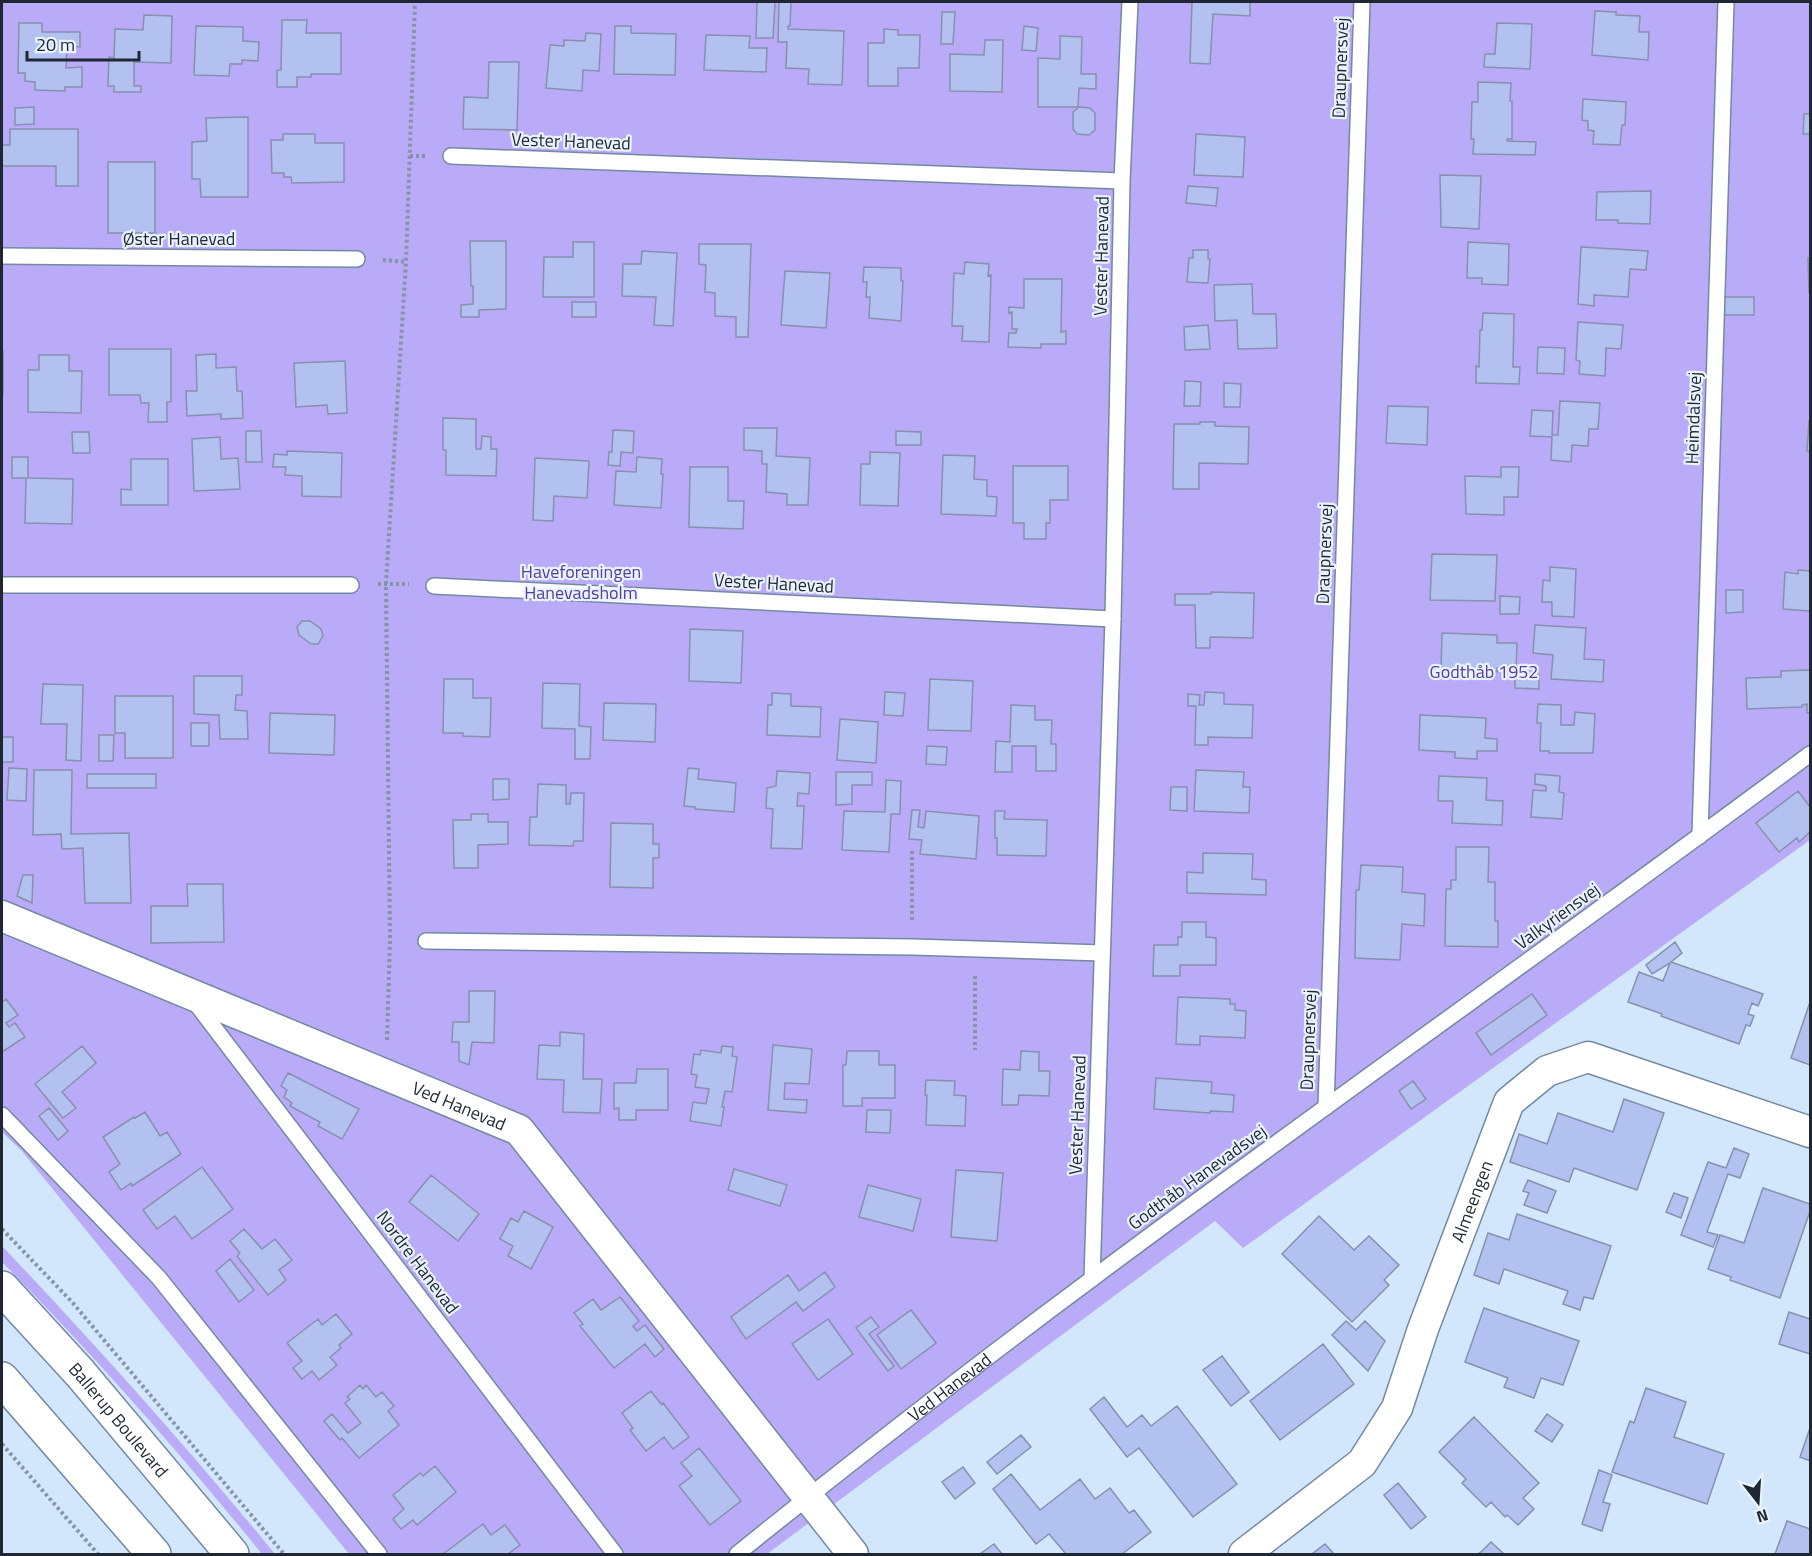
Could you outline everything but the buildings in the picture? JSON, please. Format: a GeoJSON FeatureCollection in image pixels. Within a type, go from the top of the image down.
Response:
{"type":"FeatureCollection","features":[{"type":"Feature","properties":{"kind":"street","name":"Ved Hanevad"},"geometry":{"type":"LineString","coordinates":[[2,916],[519,1130],[853,1554]]}},
{"type":"Feature","properties":{"kind":"street","name":"Almeengen"},"geometry":{"type":"LineString","coordinates":[[1244,1554],[1362,1463],[1397,1408],[1423,1329],[1509,1102],[1547,1071],[1588,1057],[1810,1132]]}},
{"type":"Feature","properties":{"kind":"street","name":"Ballerup Boulevard"},"geometry":{"type":"LineString","coordinates":[[2,1288],[80,1373],[232,1554]]}},
{"type":"Feature","properties":{"kind":"street"},"geometry":{"type":"LineString","coordinates":[[2,1379],[153,1554]]}},
{"type":"Feature","properties":{"kind":"lane","name":"Vester Hanevad"},"geometry":{"type":"LineString","coordinates":[[1092,1279],[1113,619],[1122,181],[1130,2]]}},
{"type":"Feature","properties":{"kind":"lane","name":"Draupnersvej"},"geometry":{"type":"LineString","coordinates":[[1326,1107],[1362,2]]}},
{"type":"Feature","properties":{"kind":"lane","name":"Heimdalsvej"},"geometry":{"type":"LineString","coordinates":[[1700,836],[1726,2]]}},
{"type":"Feature","properties":{"kind":"lane","name":"Vester Hanevad"},"geometry":{"type":"LineString","coordinates":[[451,156],[1122,181]]}},
{"type":"Feature","properties":{"kind":"lane","name":"Øster Hanevad"},"geometry":{"type":"LineString","coordinates":[[2,256],[357,259]]}},
{"type":"Feature","properties":{"kind":"lane"},"geometry":{"type":"LineString","coordinates":[[2,585],[351,585]]}},
{"type":"Feature","properties":{"kind":"lane","name":"Vester Hanevad"},"geometry":{"type":"LineString","coordinates":[[434,586],[1113,619]]}},
{"type":"Feature","properties":{"kind":"lane","name":"Valkyriensvej"},"geometry":{"type":"LineString","coordinates":[[1326,1107],[1810,754]]}},
{"type":"Feature","properties":{"kind":"lane"},"geometry":{"type":"LineString","coordinates":[[426,941],[975,948],[1102,953]]}},
{"type":"Feature","properties":{"kind":"lane","name":"Nordre Hanevad"},"geometry":{"type":"LineString","coordinates":[[189,994],[615,1554]]}},
{"type":"Feature","properties":{"kind":"lane","name":"Godthåb Hanevadsvej"},"geometry":{"type":"LineString","coordinates":[[1092,1279],[1326,1107]]}},
{"type":"Feature","properties":{"kind":"lane"},"geometry":{"type":"LineString","coordinates":[[2,1115],[159,1278],[379,1554]]}},
{"type":"Feature","properties":{"kind":"lane","name":"Ved Hanevad"},"geometry":{"type":"LineString","coordinates":[[808,1498],[1092,1279]]}},
{"type":"Feature","properties":{"kind":"lane"},"geometry":{"type":"LineString","coordinates":[[737,1554],[808,1498]]}},
{"type":"Feature","properties":{"kind":"path"},"geometry":{"type":"LineString","coordinates":[[386,1076],[390,928],[386,583],[406,261],[415,2]]}},
{"type":"Feature","properties":{"kind":"path"},"geometry":{"type":"LineString","coordinates":[[351,585],[386,583],[434,586]]}},
{"type":"Feature","properties":{"kind":"path"},"geometry":{"type":"LineString","coordinates":[[912,850],[913,947]]}},
{"type":"Feature","properties":{"kind":"path"},"geometry":{"type":"LineString","coordinates":[[975,948],[975,1050]]}},
{"type":"Feature","properties":{"kind":"path"},"geometry":{"type":"LineString","coordinates":[[2,1444],[98,1554]]}},
{"type":"Feature","properties":{"kind":"green space","name":"Haveforeningen Hanevadsholm"},"geometry":{"type":"Polygon","coordinates":[[[2,2],[1810,2],[1810,840],[1243,1248],[1215,1221],[767,1554],[349,1554],[21,1150],[2,1132],[2,2]]]}},
{"type":"Feature","properties":{"kind":"green space"},"geometry":{"type":"Polygon","coordinates":[[[2,1246],[142,1398],[275,1554],[262,1554],[136,1405],[2,1262],[2,1246]]]}},
{"type":"Feature","properties":{"kind":"park label","name":"Godthåb 1952"},"geometry":{"type":"Point","coordinates":[1484,671]}}]}
